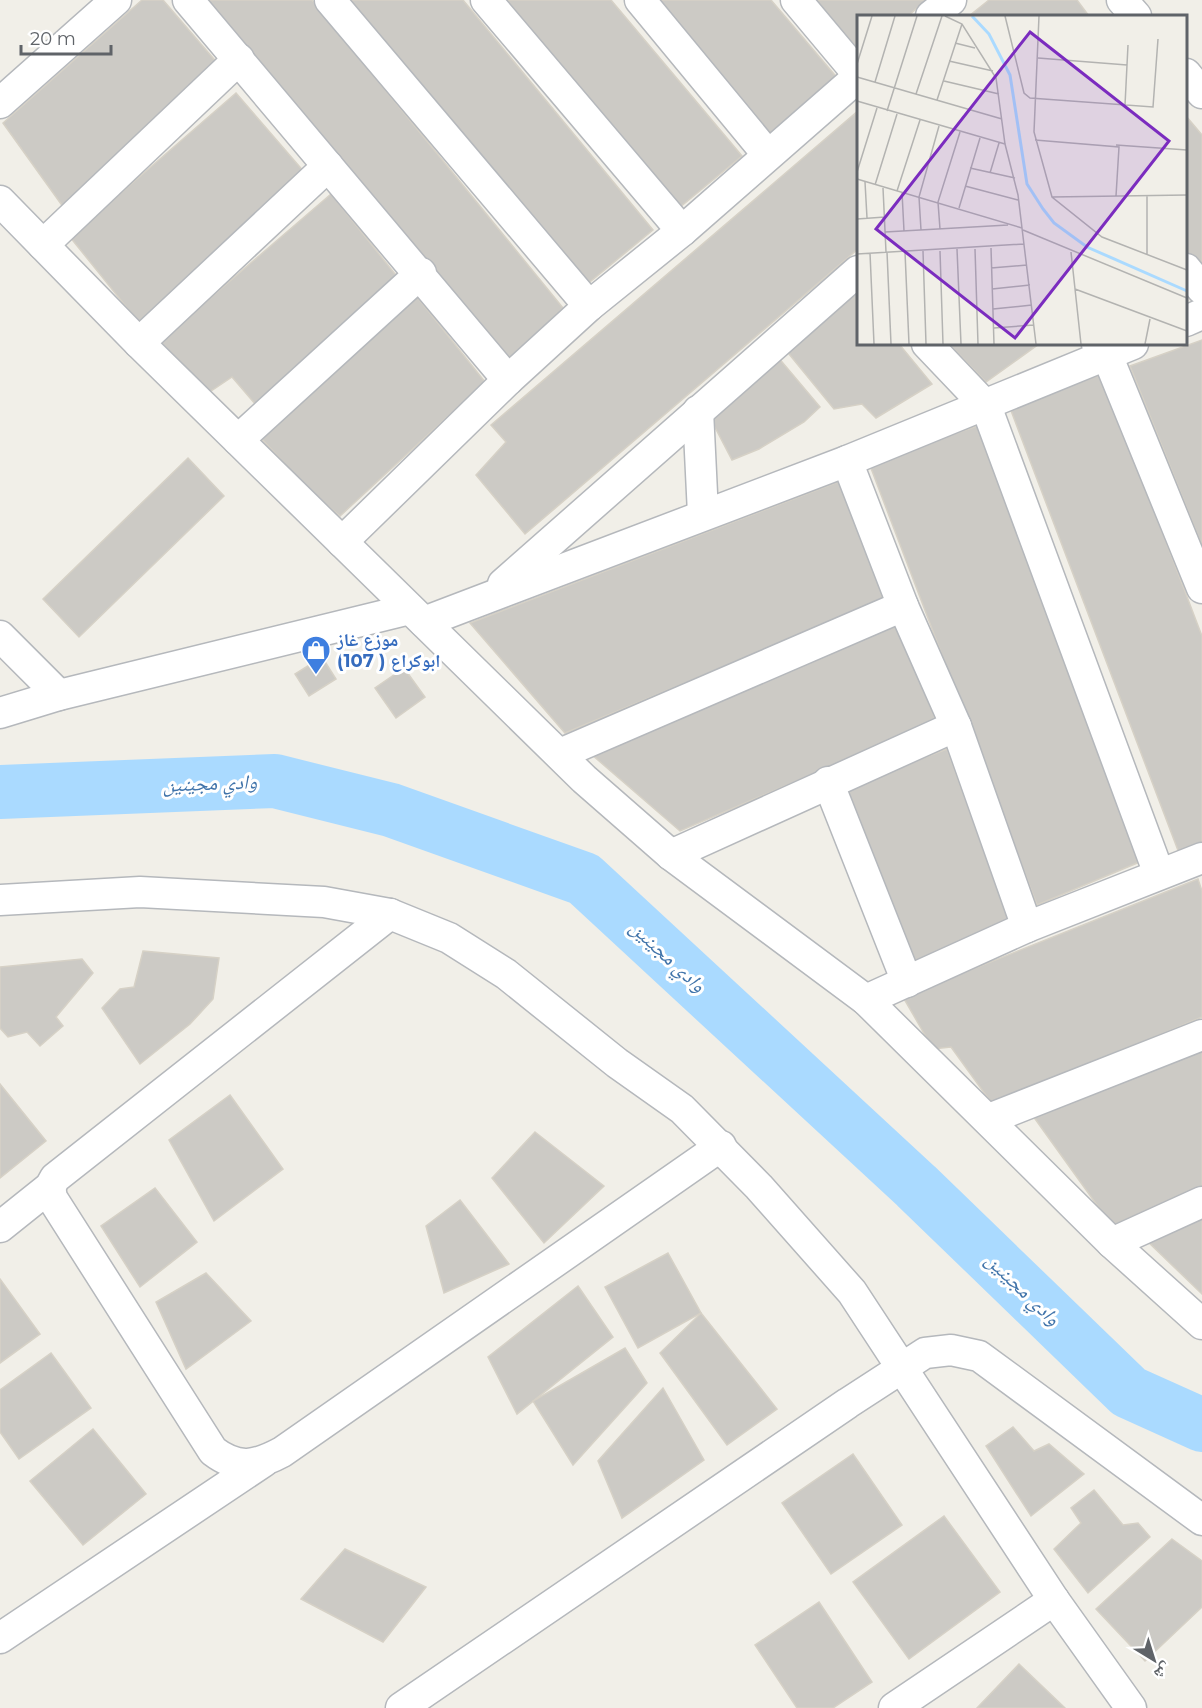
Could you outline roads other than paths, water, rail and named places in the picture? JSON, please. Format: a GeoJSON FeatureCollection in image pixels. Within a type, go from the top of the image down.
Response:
{"type":"FeatureCollection","features":[{"type":"Feature","properties":{"kind":"street"},"geometry":{"type":"LineString","coordinates":[[0,103],[116,0]]}},
{"type":"Feature","properties":{"kind":"street"},"geometry":{"type":"LineString","coordinates":[[188,0],[421,273],[508,380]]}},
{"type":"Feature","properties":{"kind":"street"},"geometry":{"type":"LineString","coordinates":[[330,0],[589,306]]}},
{"type":"Feature","properties":{"kind":"street"},"geometry":{"type":"LineString","coordinates":[[486,0],[682,231]]}},
{"type":"Feature","properties":{"kind":"street"},"geometry":{"type":"LineString","coordinates":[[640,0],[768,155]]}},
{"type":"Feature","properties":{"kind":"street"},"geometry":{"type":"LineString","coordinates":[[796,0],[857,75]]}},
{"type":"Feature","properties":{"kind":"street"},"geometry":{"type":"LineString","coordinates":[[932,15],[951,0]]}},
{"type":"Feature","properties":{"kind":"street"},"geometry":{"type":"LineString","coordinates":[[1122,0],[1135,15]]}},
{"type":"Feature","properties":{"kind":"street"},"geometry":{"type":"LineString","coordinates":[[43,245],[239,59]]}},
{"type":"Feature","properties":{"kind":"street"},"geometry":{"type":"LineString","coordinates":[[1187,76],[1202,93]]}},
{"type":"Feature","properties":{"kind":"street"},"geometry":{"type":"LineString","coordinates":[[342,542],[508,380],[589,306],[682,231],[857,77]]}},
{"type":"Feature","properties":{"kind":"street"},"geometry":{"type":"LineString","coordinates":[[140,343],[328,166]]}},
{"type":"Feature","properties":{"kind":"street"},"geometry":{"type":"LineString","coordinates":[[0,201],[238,440],[584,778],[671,855],[866,1000],[1112,1243],[1202,1324]]}},
{"type":"Feature","properties":{"kind":"street"},"geometry":{"type":"LineString","coordinates":[[1187,271],[1202,289]]}},
{"type":"Feature","properties":{"kind":"street"},"geometry":{"type":"LineString","coordinates":[[489,597],[857,272]]}},
{"type":"Feature","properties":{"kind":"street"},"geometry":{"type":"LineString","coordinates":[[238,440],[421,273]]}},
{"type":"Feature","properties":{"kind":"street"},"geometry":{"type":"LineString","coordinates":[[1187,320],[1202,314]]}},
{"type":"Feature","properties":{"kind":"street"},"geometry":{"type":"LineString","coordinates":[[928,345],[986,405],[1159,874]]}},
{"type":"Feature","properties":{"kind":"street"},"geometry":{"type":"LineString","coordinates":[[0,713],[59,695],[417,616],[489,597],[986,405],[1112,347],[1202,588]]}},
{"type":"Feature","properties":{"kind":"street"},"geometry":{"type":"LineString","coordinates":[[698,411],[703,514]]}},
{"type":"Feature","properties":{"kind":"street"},"geometry":{"type":"LineString","coordinates":[[847,460],[903,606],[956,726],[1027,927]]}},
{"type":"Feature","properties":{"kind":"street"},"geometry":{"type":"LineString","coordinates":[[560,754],[903,606]]}},
{"type":"Feature","properties":{"kind":"street"},"geometry":{"type":"LineString","coordinates":[[0,636],[59,695]]}},
{"type":"Feature","properties":{"kind":"street"},"geometry":{"type":"LineString","coordinates":[[671,855],[956,726]]}},
{"type":"Feature","properties":{"kind":"street"},"geometry":{"type":"LineString","coordinates":[[828,782],[907,982]]}},
{"type":"Feature","properties":{"kind":"street"},"geometry":{"type":"LineString","coordinates":[[866,1000],[1027,927],[1202,858]]}},
{"type":"Feature","properties":{"kind":"street"},"geometry":{"type":"LineString","coordinates":[[0,900],[140,892],[324,902],[390,914],[448,938],[506,974],[617,1064],[682,1109],[721,1146],[852,1292],[1054,1600],[1131,1708]]}},
{"type":"Feature","properties":{"kind":"street"},"geometry":{"type":"LineString","coordinates":[[0,1227],[50,1187],[55,1178],[390,914]]}},
{"type":"Feature","properties":{"kind":"street"},"geometry":{"type":"LineString","coordinates":[[989,1119],[1202,1035]]}},
{"type":"Feature","properties":{"kind":"street"},"geometry":{"type":"LineString","coordinates":[[0,1638],[263,1462],[282,1452],[721,1146]]}},
{"type":"Feature","properties":{"kind":"street"},"geometry":{"type":"LineString","coordinates":[[50,1187],[52,1198],[213,1451],[228,1462],[263,1462]]}},
{"type":"Feature","properties":{"kind":"street"},"geometry":{"type":"LineString","coordinates":[[1112,1243],[1202,1202]]}},
{"type":"Feature","properties":{"kind":"street"},"geometry":{"type":"LineString","coordinates":[[401,1708],[925,1353],[951,1350],[979,1356],[1202,1520]]}},
{"type":"Feature","properties":{"kind":"street"},"geometry":{"type":"LineString","coordinates":[[894,1708],[1054,1600]]}},
{"type":"Feature","properties":{"kind":"waterway","name":"وادي مجينين"},"geometry":{"type":"LineString","coordinates":[[0,792],[275,781],[391,810],[584,879],[916,1186],[1129,1392],[1202,1425]]}},
{"type":"Feature","properties":{"kind":"place","name":"موزع غاز ابوكراع ( 107)"},"geometry":{"type":"Point","coordinates":[316,676]}}]}
